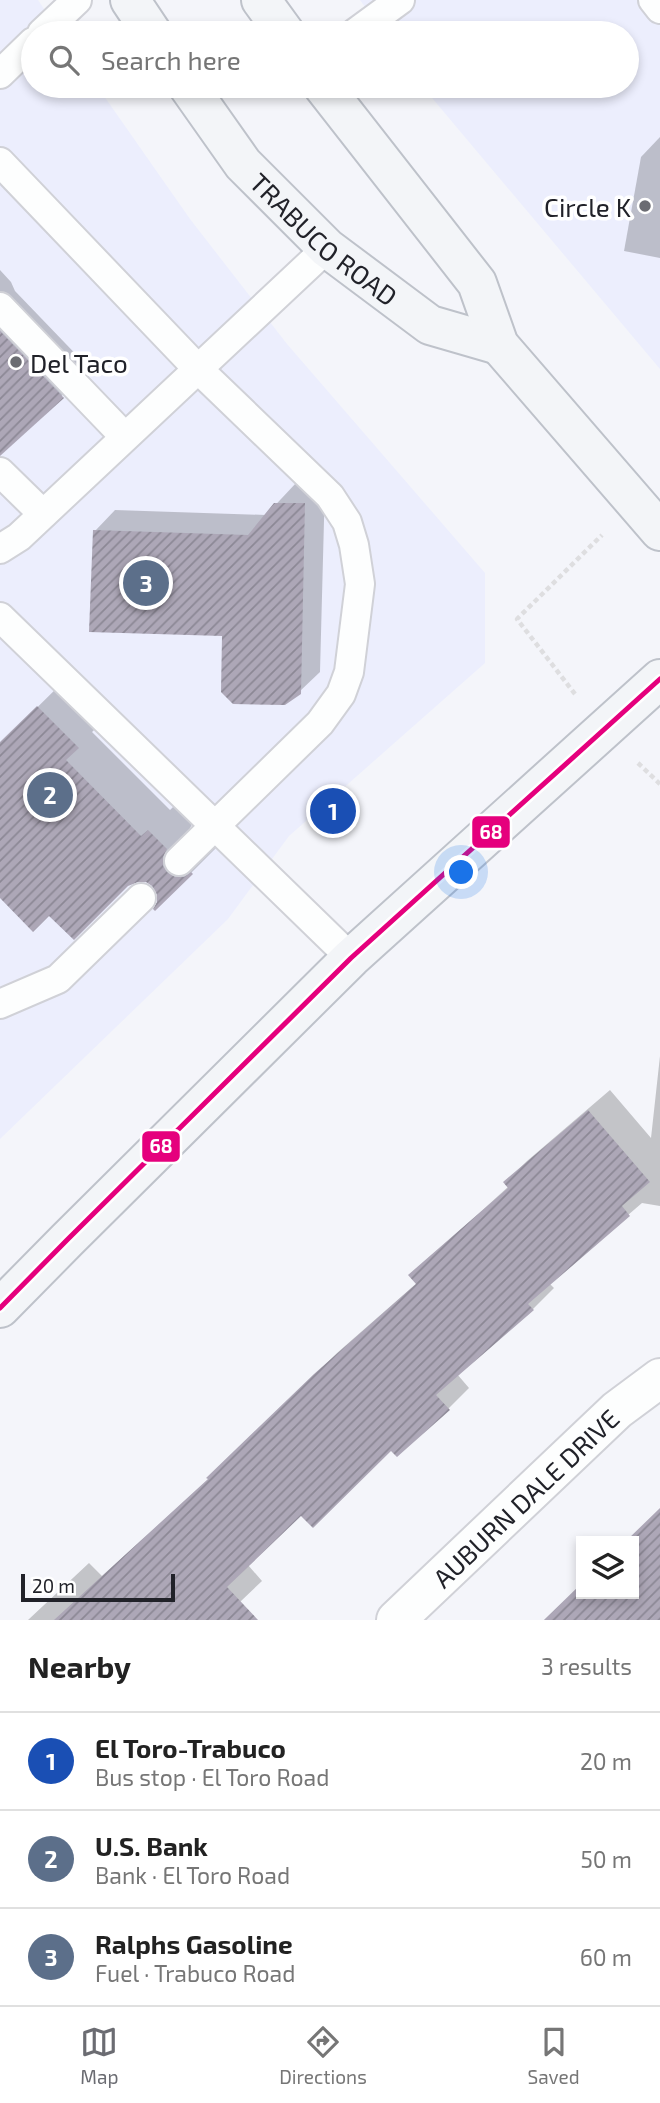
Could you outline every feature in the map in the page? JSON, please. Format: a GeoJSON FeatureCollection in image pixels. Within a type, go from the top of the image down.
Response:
{"type":"FeatureCollection","features":[{"type":"Feature","properties":{"kind":"main road"},"geometry":{"type":"LineString","coordinates":[[130,0],[144,21]]}},
{"type":"Feature","properties":{"kind":"main road"},"geometry":{"type":"LineString","coordinates":[[261,0],[276,21]]}},
{"type":"Feature","properties":{"kind":"main road","name":"TRABUCO ROAD"},"geometry":{"type":"LineString","coordinates":[[196,98],[243,164],[327,248],[430,324],[499,345]]}},
{"type":"Feature","properties":{"kind":"main road"},"geometry":{"type":"LineString","coordinates":[[332,98],[477,283],[499,345],[660,531]]}},
{"type":"Feature","properties":{"kind":"main road"},"geometry":{"type":"LineString","coordinates":[[0,1308],[351,958],[660,679]]}},
{"type":"Feature","properties":{"kind":"street","name":"AUBURN DALE DRIVE"},"geometry":{"type":"LineString","coordinates":[[396,1620],[617,1410],[660,1378]]}},
{"type":"Feature","properties":{"kind":"lane"},"geometry":{"type":"LineString","coordinates":[[55,21],[77,0]]}},
{"type":"Feature","properties":{"kind":"lane"},"geometry":{"type":"LineString","coordinates":[[371,21],[400,0]]}},
{"type":"Feature","properties":{"kind":"lane"},"geometry":{"type":"LineString","coordinates":[[653,0],[660,9]]}},
{"type":"Feature","properties":{"kind":"lane"},"geometry":{"type":"LineString","coordinates":[[0,74],[21,54]]}},
{"type":"Feature","properties":{"kind":"lane"},"geometry":{"type":"LineString","coordinates":[[0,162],[197,368],[330,496],[347,522],[354,545],[360,584],[349,673],[341,694],[320,723],[179,861]]}},
{"type":"Feature","properties":{"kind":"lane"},"geometry":{"type":"LineString","coordinates":[[0,549],[19,537],[327,248]]}},
{"type":"Feature","properties":{"kind":"lane"},"geometry":{"type":"LineString","coordinates":[[0,307],[124,436]]}},
{"type":"Feature","properties":{"kind":"lane"},"geometry":{"type":"LineString","coordinates":[[0,472],[43,514]]}},
{"type":"Feature","properties":{"kind":"lane"},"geometry":{"type":"LineString","coordinates":[[0,617],[351,958]]}},
{"type":"Feature","properties":{"kind":"lane"},"geometry":{"type":"LineString","coordinates":[[0,1004],[58,979],[141,898]]}},
{"type":"Feature","properties":{"kind":"path"},"geometry":{"type":"LineString","coordinates":[[635,503],[517,619],[604,730],[660,784]]}},
{"type":"Feature","properties":{"kind":"shaded area"},"geometry":{"type":"Polygon","coordinates":[[[0,0],[38,0],[52,21],[21,21],[21,98],[105,98],[190,219],[287,344],[485,573],[485,663],[289,836],[228,919],[0,1139],[0,0]]]}},
{"type":"Feature","properties":{"kind":"shaded area"},"geometry":{"type":"Polygon","coordinates":[[[360,0],[660,0],[660,369],[432,98],[639,98],[639,21],[375,21],[360,0]]]}},
{"type":"Feature","properties":{"kind":"building","name":"Del Taco"},"geometry":{"type":"Polygon","coordinates":[[[0,331],[64,398],[0,456],[0,331]]]}},
{"type":"Feature","properties":{"kind":"building"},"geometry":{"type":"Polygon","coordinates":[[[274,503],[305,503],[301,694],[285,705],[233,704],[221,692],[222,636],[89,632],[93,530],[248,535],[274,503]]]}},
{"type":"Feature","properties":{"kind":"building"},"geometry":{"type":"Polygon","coordinates":[[[37,706],[79,748],[66,760],[141,836],[148,830],[167,849],[163,866],[167,872],[175,877],[184,877],[191,872],[193,874],[155,911],[153,909],[157,895],[152,886],[146,882],[138,882],[128,886],[74,940],[49,916],[33,932],[0,898],[0,742],[37,706]]]}},
{"type":"Feature","properties":{"kind":"building"},"geometry":{"type":"Polygon","coordinates":[[[588,1110],[650,1182],[622,1206],[630,1216],[528,1304],[534,1310],[436,1395],[450,1410],[397,1457],[391,1451],[313,1528],[301,1516],[227,1587],[258,1620],[54,1620],[208,1479],[206,1478],[314,1374],[416,1284],[408,1275],[508,1188],[503,1182],[588,1110]]]}},
{"type":"Feature","properties":{"kind":"building"},"geometry":{"type":"Polygon","coordinates":[[[660,1508],[660,1620],[544,1620],[576,1589],[576,1599],[639,1599],[639,1536],[631,1536],[660,1508]]]}},
{"type":"Feature","properties":{"kind":"transit line","name":"68"},"geometry":{"type":"LineString","coordinates":[[0,1308],[351,958],[660,679]]}},
{"type":"Feature","properties":{"kind":"place","name":"Circle K"},"geometry":{"type":"Point","coordinates":[645,206]}},
{"type":"Feature","properties":{"kind":"place","name":"Del Taco"},"geometry":{"type":"Point","coordinates":[16,362]}},
{"type":"Feature","properties":{"kind":"place","name":"Ralphs Gasoline"},"geometry":{"type":"Point","coordinates":[146,583]}},
{"type":"Feature","properties":{"kind":"place","name":"U.S. Bank"},"geometry":{"type":"Point","coordinates":[50,795]}},
{"type":"Feature","properties":{"kind":"place","name":"El Toro-Trabuco"},"geometry":{"type":"Point","coordinates":[333,811]}}]}
